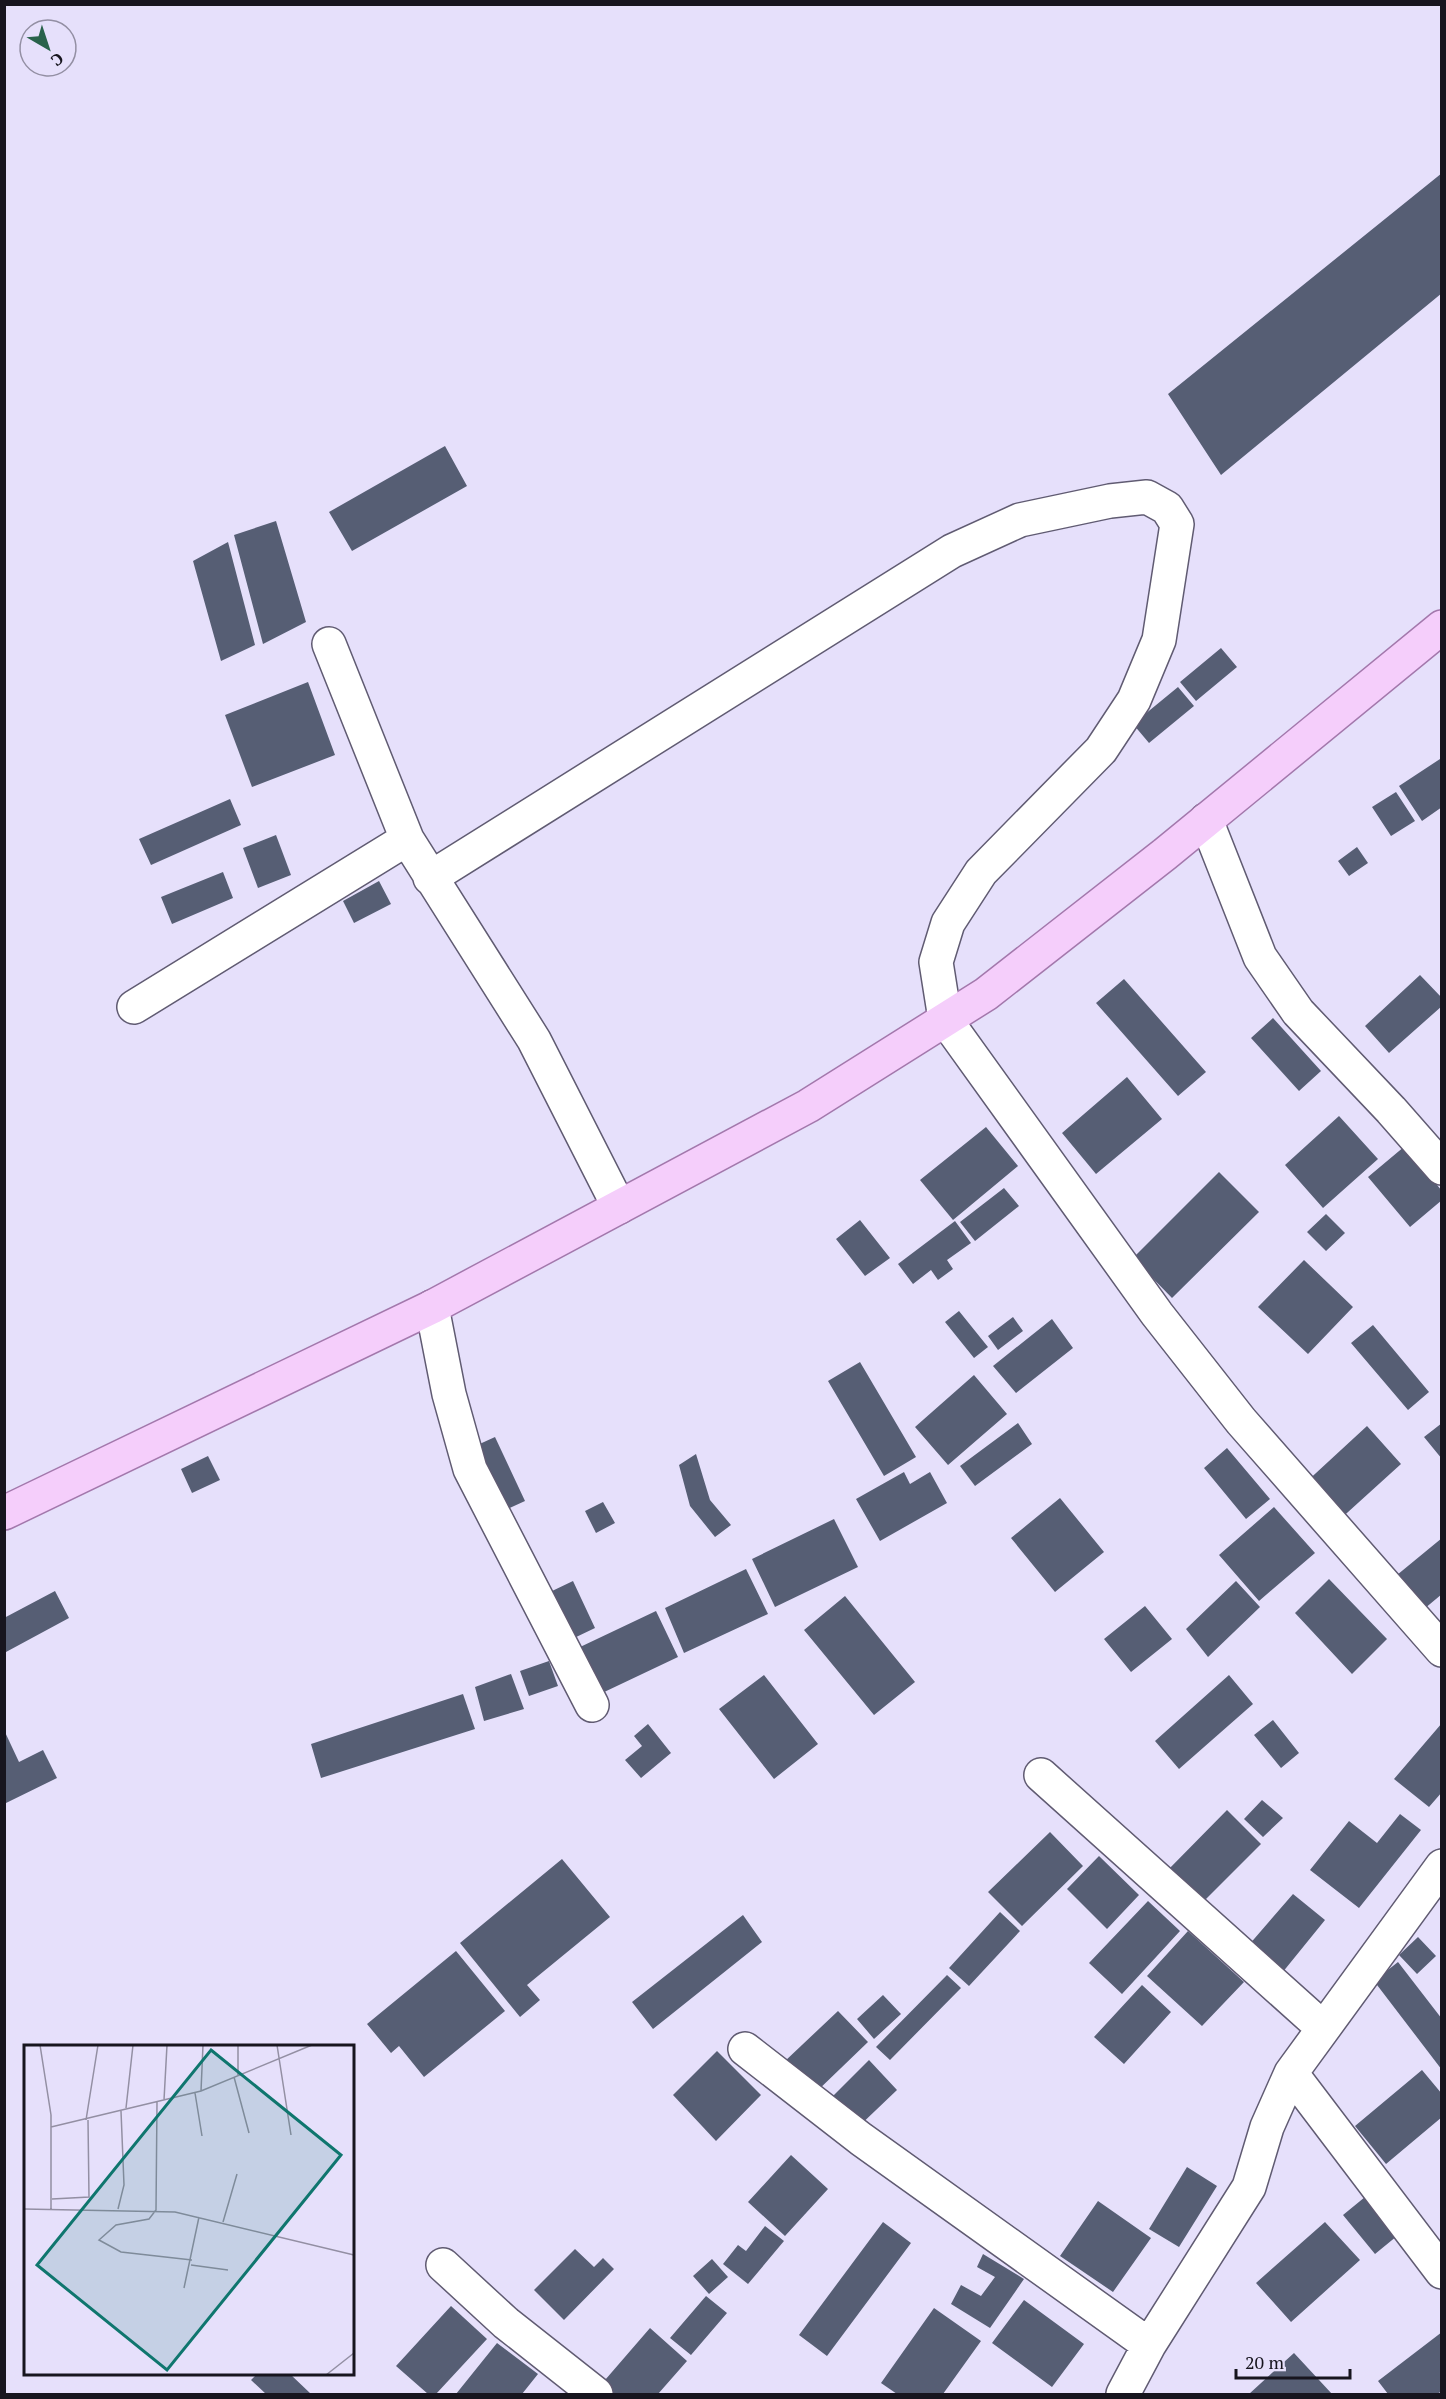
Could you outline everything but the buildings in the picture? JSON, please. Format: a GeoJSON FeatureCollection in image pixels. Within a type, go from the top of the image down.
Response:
{"type":"FeatureCollection","features":[{"type":"Feature","properties":{"kind":"main road"},"geometry":{"type":"LineString","coordinates":[[4,1513],[432,1307],[808,1106],[995,986],[1206,820],[1442,627]]}},
{"type":"Feature","properties":{"kind":"street"},"geometry":{"type":"LineString","coordinates":[[430,878],[952,550],[1020,520],[1110,501],[1147,497],[1167,508],[1177,524],[1159,640],[1134,700],[1101,750],[981,872],[948,923],[936,962],[945,1019],[1150,1305],[1234,1413],[1442,1650]]}},
{"type":"Feature","properties":{"kind":"street"},"geometry":{"type":"LineString","coordinates":[[329,644],[407,839],[534,1040],[619,1207]]}},
{"type":"Feature","properties":{"kind":"street"},"geometry":{"type":"LineString","coordinates":[[1206,820],[1260,957],[1298,1012],[1391,1110],[1442,1168]]}},
{"type":"Feature","properties":{"kind":"street"},"geometry":{"type":"LineString","coordinates":[[134,1007],[407,839]]}},
{"type":"Feature","properties":{"kind":"street"},"geometry":{"type":"LineString","coordinates":[[432,1307],[449,1394],[470,1469],[592,1705]]}},
{"type":"Feature","properties":{"kind":"street"},"geometry":{"type":"LineString","coordinates":[[1041,1774],[1323,2028]]}},
{"type":"Feature","properties":{"kind":"street"},"geometry":{"type":"LineString","coordinates":[[1130,2391],[1149,2345],[1249,2187],[1268,2127],[1291,2073],[1442,1866]]}},
{"type":"Feature","properties":{"kind":"street"},"geometry":{"type":"LineString","coordinates":[[745,2049],[861,2139],[1149,2345]]}},
{"type":"Feature","properties":{"kind":"street"},"geometry":{"type":"LineString","coordinates":[[1291,2073],[1442,2272]]}},
{"type":"Feature","properties":{"kind":"street"},"geometry":{"type":"LineString","coordinates":[[444,2265],[506,2323],[596,2394]]}}]}
